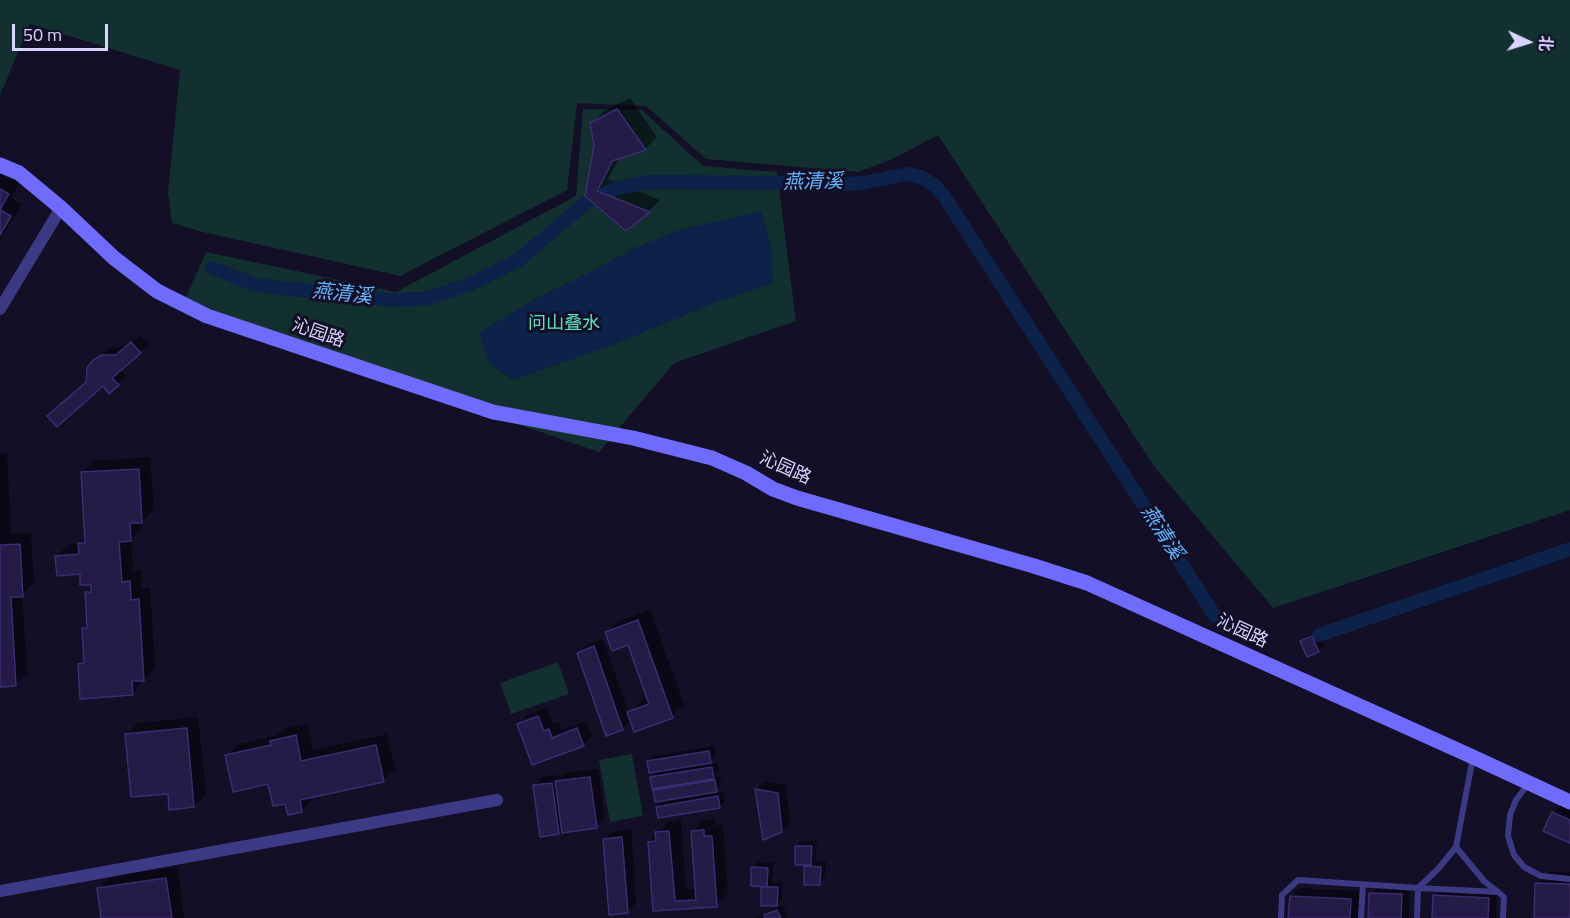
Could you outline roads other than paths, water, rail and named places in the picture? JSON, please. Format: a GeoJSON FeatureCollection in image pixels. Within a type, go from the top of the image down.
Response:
{"type":"FeatureCollection","features":[{"type":"Feature","properties":{"kind":"street","name":"沁园路"},"geometry":{"type":"LineString","coordinates":[[0,165],[19,173],[61,208],[114,258],[156,291],[207,316],[493,412],[633,438],[712,458],[746,473],[773,489],[797,498],[1087,583],[1570,802]]}},
{"type":"Feature","properties":{"kind":"street"},"geometry":{"type":"LineString","coordinates":[[0,309],[61,208]]}},
{"type":"Feature","properties":{"kind":"street"},"geometry":{"type":"LineString","coordinates":[[0,891],[497,800]]}},
{"type":"Feature","properties":{"kind":"lane"},"geometry":{"type":"LineString","coordinates":[[1417,918],[1418,888],[1456,847],[1473,757]]}},
{"type":"Feature","properties":{"kind":"lane"},"geometry":{"type":"LineString","coordinates":[[1528,783],[1516,800],[1510,815],[1508,836],[1514,855],[1524,867],[1542,876],[1570,879]]}},
{"type":"Feature","properties":{"kind":"lane"},"geometry":{"type":"LineString","coordinates":[[1456,847],[1485,880],[1504,897],[1503,918]]}},
{"type":"Feature","properties":{"kind":"lane"},"geometry":{"type":"LineString","coordinates":[[1281,918],[1282,895],[1298,880],[1498,892]]}},
{"type":"Feature","properties":{"kind":"lane"},"geometry":{"type":"LineString","coordinates":[[1361,918],[1363,885]]}},
{"type":"Feature","properties":{"kind":"water"},"geometry":{"type":"Polygon","coordinates":[[[761,211],[771,245],[773,283],[717,302],[620,342],[514,380],[490,365],[479,333],[531,301],[632,249],[679,230],[761,211]]]}},
{"type":"Feature","properties":{"kind":"waterway","name":"燕清溪"},"geometry":{"type":"LineString","coordinates":[[212,268],[256,285],[389,300],[425,299],[468,285],[518,260],[587,202],[617,188],[648,182],[832,185],[862,183],[907,174],[921,177],[934,185],[944,196],[1215,616]]}},
{"type":"Feature","properties":{"kind":"waterway"},"geometry":{"type":"LineString","coordinates":[[1319,635],[1570,549]]}},
{"type":"Feature","properties":{"kind":"park label","name":"问山叠水"},"geometry":{"type":"Point","coordinates":[564,325]}}]}
